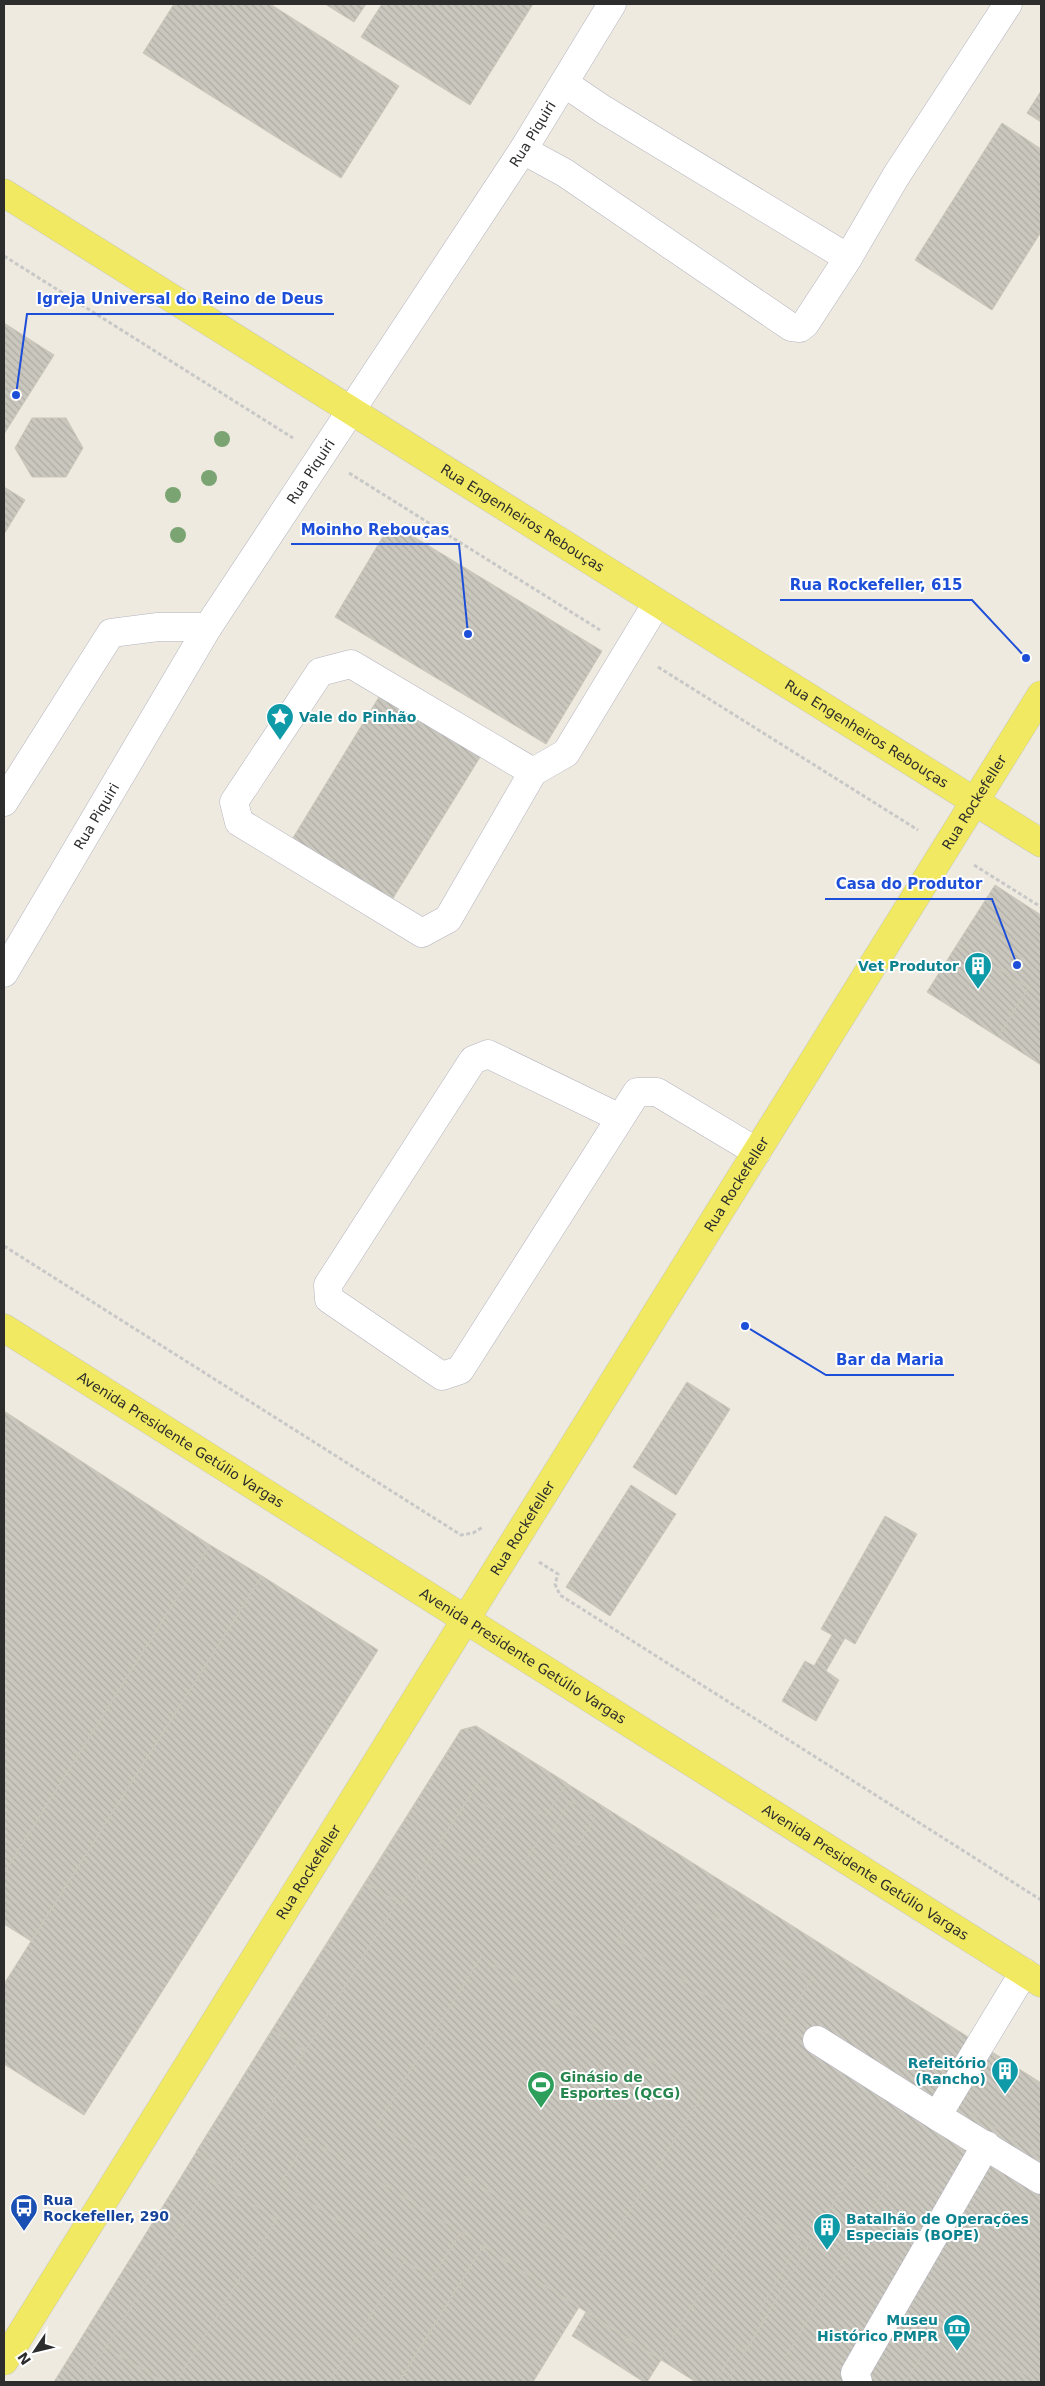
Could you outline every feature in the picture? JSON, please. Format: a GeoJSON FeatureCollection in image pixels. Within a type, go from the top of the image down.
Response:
{"type":"FeatureCollection","features":[{"type":"Feature","properties":{"kind":"main road","name":"Rua Engenheiros Rebouças"},"geometry":{"type":"LineString","coordinates":[[4,193],[1041,843]]}},
{"type":"Feature","properties":{"kind":"main road","name":"Rua Rockefeller"},"geometry":{"type":"LineString","coordinates":[[4,2361],[1041,695]]}},
{"type":"Feature","properties":{"kind":"main road","name":"Avenida Presidente Getúlio Vargas"},"geometry":{"type":"LineString","coordinates":[[4,1328],[1033,1977]]}},
{"type":"Feature","properties":{"kind":"street","name":"Rua Piquiri"},"geometry":{"type":"LineString","coordinates":[[4,973],[208,627],[523,150],[612,4]]}},
{"type":"Feature","properties":{"kind":"street"},"geometry":{"type":"LineString","coordinates":[[523,150],[565,173],[791,327],[800,328],[805,324],[848,258],[896,176],[1008,4]]}},
{"type":"Feature","properties":{"kind":"street"},"geometry":{"type":"LineString","coordinates":[[564,83],[848,258]]}},
{"type":"Feature","properties":{"kind":"street"},"geometry":{"type":"LineString","coordinates":[[533,772],[351,664],[320,672],[234,802],[239,822],[422,933],[448,919],[533,772],[566,753],[657,603]]}},
{"type":"Feature","properties":{"kind":"street"},"geometry":{"type":"LineString","coordinates":[[4,802],[111,633],[158,627],[208,627]]}},
{"type":"Feature","properties":{"kind":"street"},"geometry":{"type":"LineString","coordinates":[[620,1118],[488,1054],[473,1060],[328,1285],[329,1299],[442,1376],[460,1370],[637,1092],[657,1092],[757,1152]]}},
{"type":"Feature","properties":{"kind":"street"},"geometry":{"type":"LineString","coordinates":[[937,2116],[1033,1977]]}},
{"type":"Feature","properties":{"kind":"street"},"geometry":{"type":"LineString","coordinates":[[817,2040],[1041,2180]]}},
{"type":"Feature","properties":{"kind":"street"},"geometry":{"type":"LineString","coordinates":[[858,2382],[855,2373],[986,2146]]}},
{"type":"Feature","properties":{"kind":"path"},"geometry":{"type":"LineString","coordinates":[[4,256],[283,432]]}},
{"type":"Feature","properties":{"kind":"path"},"geometry":{"type":"LineString","coordinates":[[982,870],[1041,908]]}},
{"type":"Feature","properties":{"kind":"path"},"geometry":{"type":"LineString","coordinates":[[4,1246],[461,1535],[473,1532],[482,1526]]}},
{"type":"Feature","properties":{"kind":"path"},"geometry":{"type":"LineString","coordinates":[[558,1574],[555,1584],[560,1595],[1041,1900]]}},
{"type":"Feature","properties":{"kind":"building"},"geometry":{"type":"Polygon","coordinates":[[[174,4],[270,4],[399,86],[341,178],[143,53],[174,4]]]}},
{"type":"Feature","properties":{"kind":"building"},"geometry":{"type":"Polygon","coordinates":[[[325,4],[366,4],[354,22],[325,4]]]}},
{"type":"Feature","properties":{"kind":"building"},"geometry":{"type":"Polygon","coordinates":[[[382,4],[533,4],[470,105],[361,37],[382,4]]]}},
{"type":"Feature","properties":{"kind":"building"},"geometry":{"type":"Polygon","coordinates":[[[1041,91],[1041,122],[1027,113],[1041,91]]]}},
{"type":"Feature","properties":{"kind":"building"},"geometry":{"type":"Polygon","coordinates":[[[1002,123],[1041,149],[1041,232],[992,310],[915,260],[1002,123]]]}},
{"type":"Feature","properties":{"kind":"building"},"geometry":{"type":"Polygon","coordinates":[[[4,323],[54,355],[4,434],[4,323]]]}},
{"type":"Feature","properties":{"kind":"building"},"geometry":{"type":"Polygon","coordinates":[[[32,418],[66,418],[83,448],[66,477],[32,477],[15,448],[32,418]]]}},
{"type":"Feature","properties":{"kind":"building"},"geometry":{"type":"Polygon","coordinates":[[[4,487],[25,500],[4,534],[4,487]]]}},
{"type":"Feature","properties":{"kind":"building"},"geometry":{"type":"Polygon","coordinates":[[[391,523],[602,651],[546,744],[335,617],[391,523]]]}},
{"type":"Feature","properties":{"kind":"building"},"geometry":{"type":"Polygon","coordinates":[[[382,692],[482,754],[387,908],[288,846],[382,692]]]}},
{"type":"Feature","properties":{"kind":"building"},"geometry":{"type":"Polygon","coordinates":[[[995,885],[1041,915],[1041,1065],[998,1037],[1028,988],[958,943],[995,885]]]}},
{"type":"Feature","properties":{"kind":"building","name":"Vet Produtor"},"geometry":{"type":"Polygon","coordinates":[[[958,943],[1028,988],[998,1037],[927,992],[958,943]]]}},
{"type":"Feature","properties":{"kind":"building"},"geometry":{"type":"Polygon","coordinates":[[[687,1382],[730,1409],[676,1495],[633,1467],[687,1382]]]}},
{"type":"Feature","properties":{"kind":"building"},"geometry":{"type":"Polygon","coordinates":[[[4,1411],[210,1545],[4,1873],[4,1411]]]}},
{"type":"Feature","properties":{"kind":"building"},"geometry":{"type":"Polygon","coordinates":[[[631,1485],[676,1514],[610,1616],[566,1587],[631,1485]]]}},
{"type":"Feature","properties":{"kind":"building"},"geometry":{"type":"Polygon","coordinates":[[[885,1516],[917,1534],[855,1644],[845,1638],[826,1671],[839,1680],[816,1721],[782,1701],[805,1661],[814,1666],[832,1635],[821,1629],[885,1516]]]}},
{"type":"Feature","properties":{"kind":"building"},"geometry":{"type":"Polygon","coordinates":[[[210,1545],[262,1576],[31,1941],[4,1924],[4,1873],[210,1545]]]}},
{"type":"Feature","properties":{"kind":"building"},"geometry":{"type":"Polygon","coordinates":[[[262,1576],[378,1650],[84,2115],[4,2064],[4,1984],[262,1576]]]}},
{"type":"Feature","properties":{"kind":"building"},"geometry":{"type":"Polygon","coordinates":[[[476,1726],[1041,2083],[1041,2382],[696,2382],[483,2246],[399,2382],[54,2382],[461,1730],[476,1726]]]}},
{"type":"Feature","properties":{"kind":"building"},"geometry":{"type":"Polygon","coordinates":[[[476,1726],[567,1783],[545,1817],[481,1778],[401,1904],[366,1883],[461,1730],[476,1726]]]}},
{"type":"Feature","properties":{"kind":"building"},"geometry":{"type":"Polygon","coordinates":[[[470,1796],[504,1817],[474,1864],[440,1842],[470,1796]]]}},
{"type":"Feature","properties":{"kind":"building"},"geometry":{"type":"Polygon","coordinates":[[[570,1801],[596,1816],[578,1845],[553,1829],[570,1801]]]}},
{"type":"Feature","properties":{"kind":"building"},"geometry":{"type":"Polygon","coordinates":[[[541,1837],[571,1855],[553,1881],[524,1863],[541,1837]]]}},
{"type":"Feature","properties":{"kind":"building"},"geometry":{"type":"Polygon","coordinates":[[[654,1878],[812,1978],[776,2039],[617,1939],[654,1878]]]}},
{"type":"Feature","properties":{"kind":"building"},"geometry":{"type":"Polygon","coordinates":[[[366,1883],[397,1902],[305,2051],[272,2030],[366,1883]]]}},
{"type":"Feature","properties":{"kind":"building","name":"Ginásio de Esportes (QCG)"},"geometry":{"type":"Polygon","coordinates":[[[481,1957],[704,2093],[600,2258],[377,2124],[481,1957]]]}},
{"type":"Feature","properties":{"kind":"building"},"geometry":{"type":"Polygon","coordinates":[[[272,2030],[305,2051],[228,2172],[196,2152],[272,2030]]]}},
{"type":"Feature","properties":{"kind":"building","name":"Refeitório (Rancho)"},"geometry":{"type":"Polygon","coordinates":[[[995,2054],[1041,2083],[1041,2156],[962,2107],[995,2054]]]}},
{"type":"Feature","properties":{"kind":"building"},"geometry":{"type":"Polygon","coordinates":[[[308,2138],[461,2232],[432,2278],[280,2184],[308,2138]]]}},
{"type":"Feature","properties":{"kind":"building","name":"Batalhão de Operações Especiais (BOPE)"},"geometry":{"type":"Polygon","coordinates":[[[856,2166],[889,2183],[786,2356],[818,2382],[727,2382],[856,2166]]]}},
{"type":"Feature","properties":{"kind":"building"},"geometry":{"type":"Polygon","coordinates":[[[212,2179],[277,2219],[176,2382],[164,2382],[106,2347],[212,2179]]]}},
{"type":"Feature","properties":{"kind":"building"},"geometry":{"type":"Polygon","coordinates":[[[750,2210],[801,2239],[757,2315],[765,2319],[746,2351],[737,2346],[715,2382],[696,2382],[660,2359],[750,2210]]]}},
{"type":"Feature","properties":{"kind":"building"},"geometry":{"type":"Polygon","coordinates":[[[461,2232],[483,2246],[399,2382],[329,2382],[405,2261],[432,2278],[461,2232]]]}},
{"type":"Feature","properties":{"kind":"building"},"geometry":{"type":"Polygon","coordinates":[[[483,2246],[579,2307],[533,2382],[399,2382],[483,2246]]]}},
{"type":"Feature","properties":{"kind":"building"},"geometry":{"type":"Polygon","coordinates":[[[586,2312],[661,2360],[647,2382],[644,2382],[572,2336],[586,2312]]]}},
{"type":"Feature","properties":{"kind":"building","name":"Museu Histórico PMPR"},"geometry":{"type":"Polygon","coordinates":[[[944,2322],[1037,2382],[905,2382],[944,2322]]]}},
{"type":"Feature","properties":{"kind":"building"},"geometry":{"type":"Polygon","coordinates":[[[106,2347],[164,2382],[83,2382],[106,2347]]]}},
{"type":"Feature","properties":{"kind":"place","name":"Igreja Universal do Reino de Deus"},"geometry":{"type":"Point","coordinates":[16,395]}},
{"type":"Feature","properties":{"kind":"place","name":"Moinho Rebouças"},"geometry":{"type":"Point","coordinates":[468,634]}},
{"type":"Feature","properties":{"kind":"place","name":"Rua Rockefeller, 615"},"geometry":{"type":"Point","coordinates":[1026,658]}},
{"type":"Feature","properties":{"kind":"place","name":"Vale do Pinhão"},"geometry":{"type":"Point","coordinates":[280,741]}},
{"type":"Feature","properties":{"kind":"place","name":"Casa do Produtor"},"geometry":{"type":"Point","coordinates":[1017,965]}},
{"type":"Feature","properties":{"kind":"place","name":"Vet Produtor"},"geometry":{"type":"Point","coordinates":[978,990]}},
{"type":"Feature","properties":{"kind":"place","name":"Bar da Maria"},"geometry":{"type":"Point","coordinates":[745,1326]}},
{"type":"Feature","properties":{"kind":"place","name":"Refeitório (Rancho)"},"geometry":{"type":"Point","coordinates":[1005,2095]}},
{"type":"Feature","properties":{"kind":"place","name":"Ginásio de Esportes (QCG)"},"geometry":{"type":"Point","coordinates":[541,2109]}},
{"type":"Feature","properties":{"kind":"place","name":"Rua Rockefeller, 290"},"geometry":{"type":"Point","coordinates":[24,2232]}},
{"type":"Feature","properties":{"kind":"place","name":"Batalhão de Operações Especiais (BOPE)"},"geometry":{"type":"Point","coordinates":[827,2251]}},
{"type":"Feature","properties":{"kind":"place","name":"Museu Histórico PMPR"},"geometry":{"type":"Point","coordinates":[957,2352]}}]}
